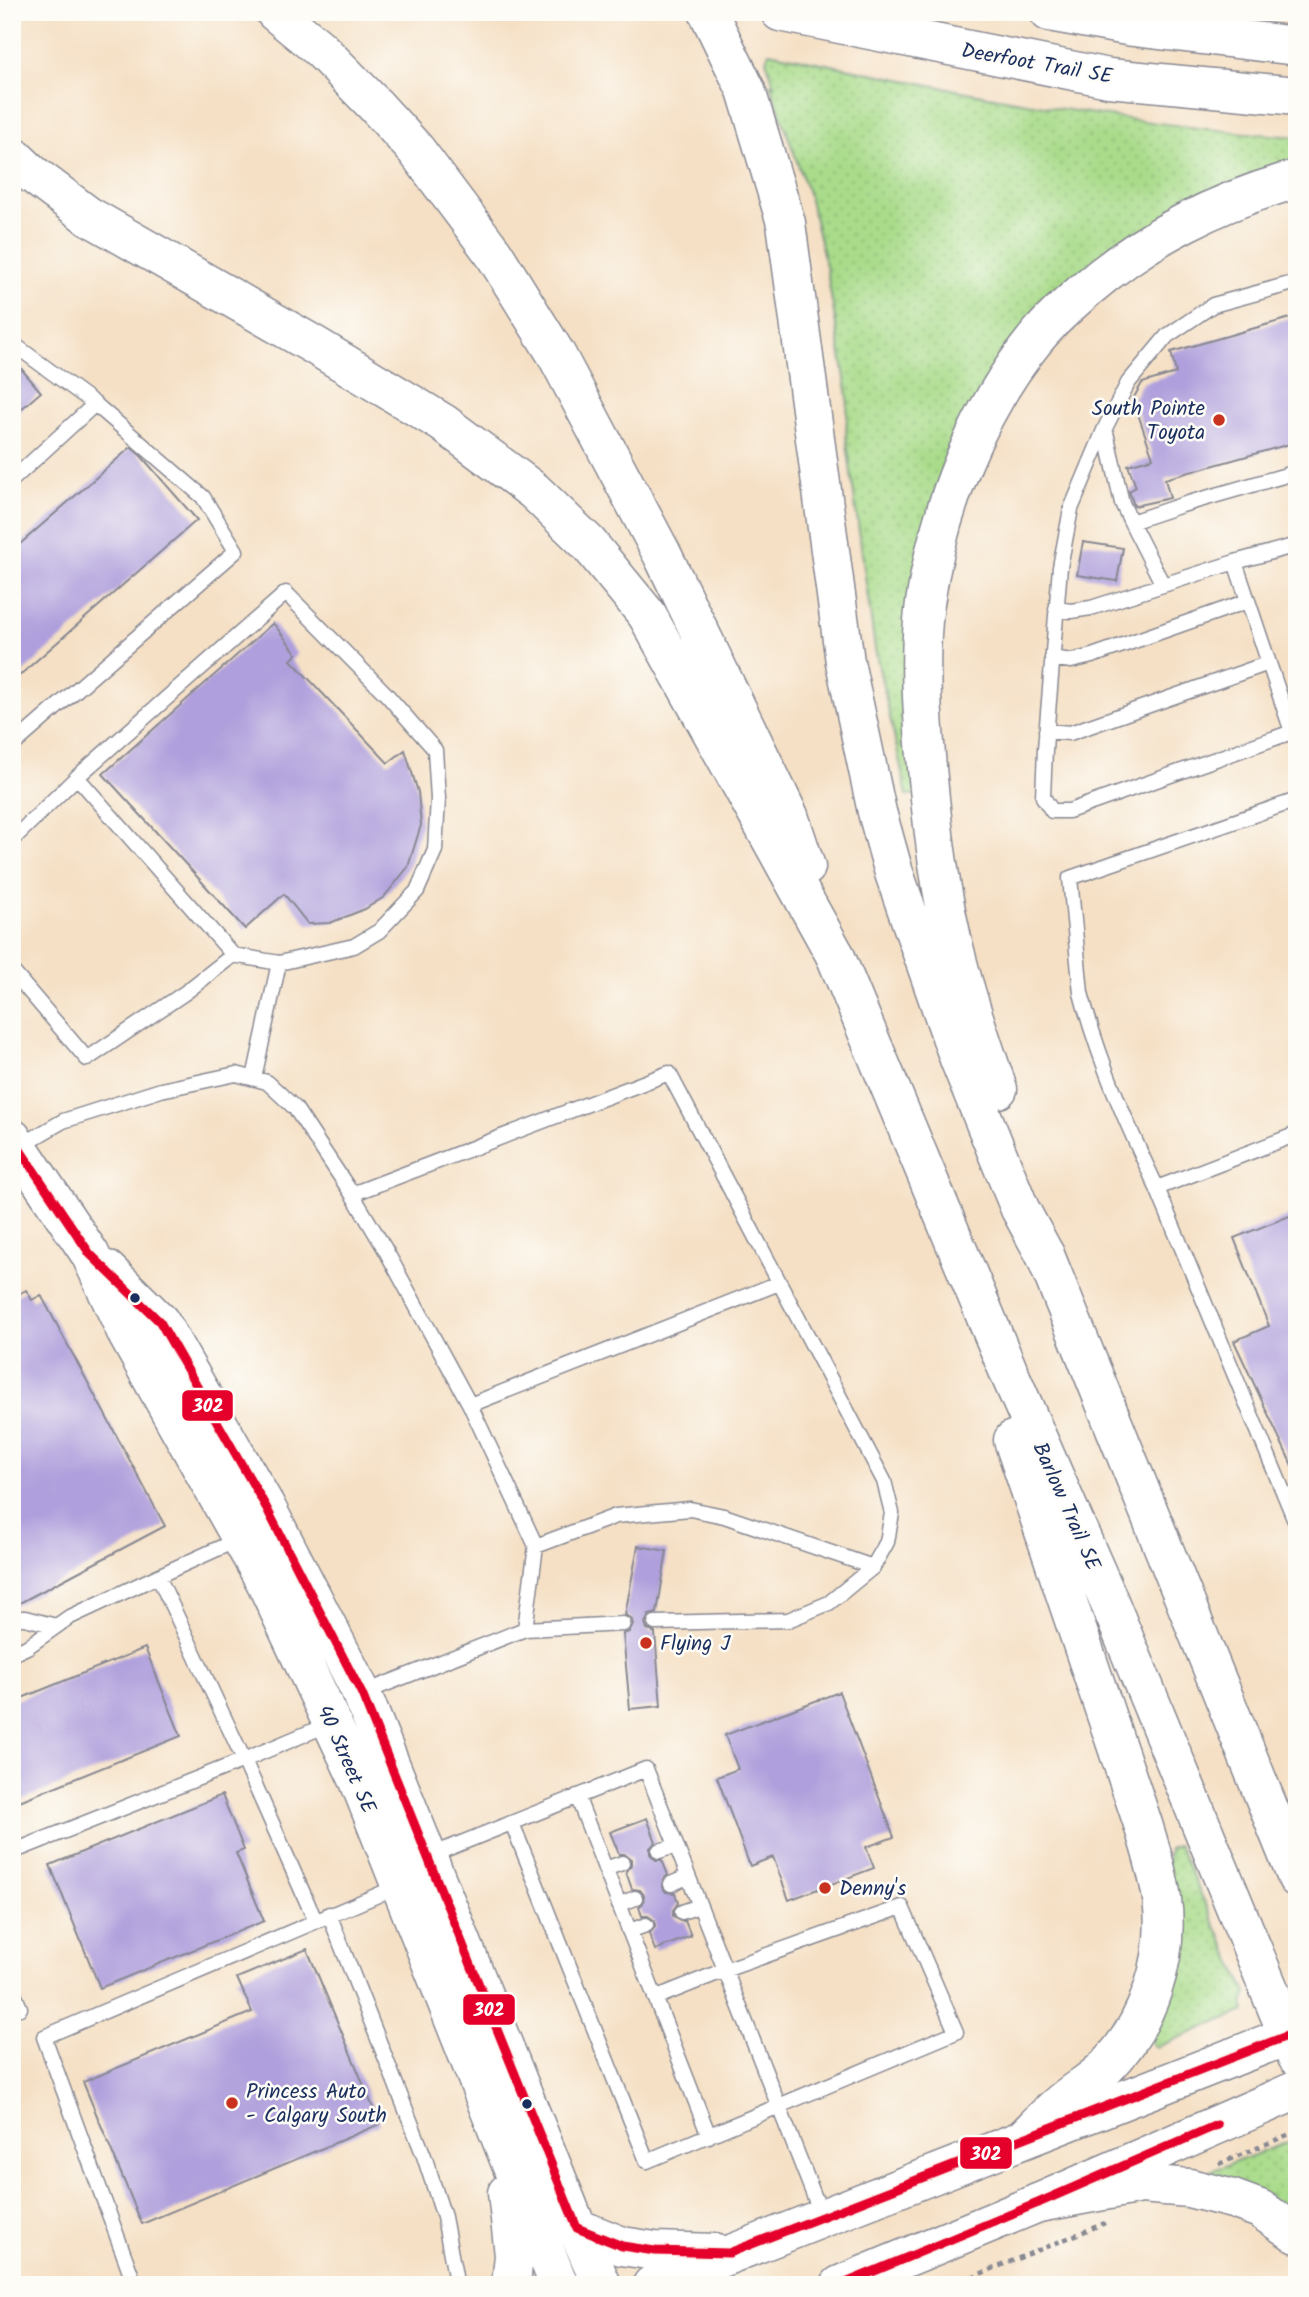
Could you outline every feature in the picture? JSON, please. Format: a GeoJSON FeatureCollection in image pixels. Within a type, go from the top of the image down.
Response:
{"type":"FeatureCollection","features":[{"type":"Feature","properties":{"kind":"main road"},"geometry":{"type":"LineString","coordinates":[[275,12],[320,49],[416,150],[494,254],[555,354],[662,554],[789,816],[835,955]]}},
{"type":"Feature","properties":{"kind":"main road"},"geometry":{"type":"LineString","coordinates":[[708,12],[746,90],[786,223],[845,662],[877,812],[894,873],[959,1059],[1020,1209],[1045,1255],[1297,1878]]}},
{"type":"Feature","properties":{"kind":"main road","name":"Deerfoot Trail SE"},"geometry":{"type":"LineString","coordinates":[[780,12],[1109,78],[1297,96]]}},
{"type":"Feature","properties":{"kind":"main road"},"geometry":{"type":"LineString","coordinates":[[1049,12],[1133,27],[1297,46]]}},
{"type":"Feature","properties":{"kind":"main road"},"geometry":{"type":"LineString","coordinates":[[12,155],[31,173],[87,215],[314,345],[443,423],[534,491],[588,543],[647,615],[835,955]]}},
{"type":"Feature","properties":{"kind":"main road"},"geometry":{"type":"LineString","coordinates":[[1045,1255],[1037,1196],[984,1049],[957,962],[943,888],[929,792],[921,657],[925,603],[937,541],[968,450],[986,410],[1037,337],[1066,306],[1133,253],[1184,222],[1261,189],[1297,179]]}},
{"type":"Feature","properties":{"kind":"main road","name":"Barlow Trail SE"},"geometry":{"type":"LineString","coordinates":[[835,955],[1010,1376],[1106,1594],[1294,2041]]}},
{"type":"Feature","properties":{"kind":"main road","name":"40 Street SE"},"geometry":{"type":"LineString","coordinates":[[16,1143],[90,1254],[128,1336],[266,1583],[359,1781],[420,1874],[602,2285]]}},
{"type":"Feature","properties":{"kind":"main road","name":"40 Street SE"},"geometry":{"type":"LineString","coordinates":[[90,1254],[160,1322],[266,1507],[362,1693],[502,2145],[559,2285]]}},
{"type":"Feature","properties":{"kind":"main road"},"geometry":{"type":"LineString","coordinates":[[1010,1376],[1007,1423],[1142,1821],[1155,1863],[1162,1902],[1159,1970],[1130,2038],[1105,2068],[1060,2103],[1025,2137]]}},
{"type":"Feature","properties":{"kind":"main road"},"geometry":{"type":"LineString","coordinates":[[652,2285],[1025,2137],[1294,2041]]}},
{"type":"Feature","properties":{"kind":"main road"},"geometry":{"type":"LineString","coordinates":[[840,2285],[1038,2203],[1297,2090]]}},
{"type":"Feature","properties":{"kind":"main road"},"geometry":{"type":"LineString","coordinates":[[502,2145],[514,2255],[511,2285]]}},
{"type":"Feature","properties":{"kind":"main road"},"geometry":{"type":"LineString","coordinates":[[1038,2203],[1140,2184],[1188,2188],[1260,2209],[1297,2234]]}},
{"type":"Feature","properties":{"kind":"main road"},"geometry":{"type":"LineString","coordinates":[[577,2228],[622,2246],[655,2251],[729,2253]]}},
{"type":"Feature","properties":{"kind":"lane"},"geometry":{"type":"LineString","coordinates":[[1235,562],[1292,732],[1069,811],[1052,811],[1043,797],[1060,567],[1071,509],[1105,428],[1128,383],[1167,336],[1213,305],[1297,282]]}},
{"type":"Feature","properties":{"kind":"lane"},"geometry":{"type":"LineString","coordinates":[[12,343],[95,404],[203,497],[236,551],[12,746]]}},
{"type":"Feature","properties":{"kind":"lane"},"geometry":{"type":"LineString","coordinates":[[12,480],[95,404]]}},
{"type":"Feature","properties":{"kind":"lane"},"geometry":{"type":"LineString","coordinates":[[1105,428],[1122,503],[1163,585]]}},
{"type":"Feature","properties":{"kind":"lane"},"geometry":{"type":"LineString","coordinates":[[1131,522],[1297,472]]}},
{"type":"Feature","properties":{"kind":"lane"},"geometry":{"type":"LineString","coordinates":[[1056,609],[1071,611],[1091,608],[1297,545]]}},
{"type":"Feature","properties":{"kind":"lane"},"geometry":{"type":"LineString","coordinates":[[12,840],[77,777],[286,593],[387,695],[435,750],[438,799],[435,850],[417,891],[379,931],[354,946],[279,963],[233,955],[77,777]]}},
{"type":"Feature","properties":{"kind":"lane"},"geometry":{"type":"LineString","coordinates":[[1052,658],[1070,661],[1092,656],[1248,601]]}},
{"type":"Feature","properties":{"kind":"lane"},"geometry":{"type":"LineString","coordinates":[[1046,731],[1070,733],[1269,663]]}},
{"type":"Feature","properties":{"kind":"lane"},"geometry":{"type":"LineString","coordinates":[[1297,800],[1070,878],[1081,993],[1104,1067],[1297,1525]]}},
{"type":"Feature","properties":{"kind":"lane"},"geometry":{"type":"LineString","coordinates":[[12,971],[87,1059],[186,992],[233,955]]}},
{"type":"Feature","properties":{"kind":"lane"},"geometry":{"type":"LineString","coordinates":[[254,1078],[279,963]]}},
{"type":"Feature","properties":{"kind":"lane"},"geometry":{"type":"LineString","coordinates":[[352,1194],[669,1073],[884,1481],[892,1513],[887,1542],[873,1567],[830,1603],[788,1620],[655,1623]]}},
{"type":"Feature","properties":{"kind":"lane"},"geometry":{"type":"LineString","coordinates":[[16,1143],[63,1121],[161,1090],[236,1074],[267,1082],[295,1108],[352,1194],[470,1405],[536,1546],[525,1629]]}},
{"type":"Feature","properties":{"kind":"lane"},"geometry":{"type":"LineString","coordinates":[[1157,1188],[1297,1134]]}},
{"type":"Feature","properties":{"kind":"lane"},"geometry":{"type":"LineString","coordinates":[[470,1405],[779,1283]]}},
{"type":"Feature","properties":{"kind":"lane"},"geometry":{"type":"LineString","coordinates":[[536,1546],[616,1516],[690,1508],[723,1516],[873,1567]]}},
{"type":"Feature","properties":{"kind":"lane"},"geometry":{"type":"LineString","coordinates":[[12,1654],[27,1647],[68,1618],[241,1538]]}},
{"type":"Feature","properties":{"kind":"lane"},"geometry":{"type":"LineString","coordinates":[[158,1576],[315,1920]]}},
{"type":"Feature","properties":{"kind":"lane"},"geometry":{"type":"LineString","coordinates":[[12,1618],[25,1618],[56,1626]]}},
{"type":"Feature","properties":{"kind":"lane"},"geometry":{"type":"LineString","coordinates":[[362,1693],[525,1629],[623,1624]]}},
{"type":"Feature","properties":{"kind":"lane"},"geometry":{"type":"LineString","coordinates":[[12,1852],[331,1723]]}},
{"type":"Feature","properties":{"kind":"lane"},"geometry":{"type":"LineString","coordinates":[[135,2285],[44,2037],[420,1874],[512,1823],[646,1769],[822,2218]]}},
{"type":"Feature","properties":{"kind":"lane"},"geometry":{"type":"LineString","coordinates":[[577,1796],[709,2136]]}},
{"type":"Feature","properties":{"kind":"lane"},"geometry":{"type":"LineString","coordinates":[[512,1823],[647,2161],[956,2032],[902,1907],[724,1970],[655,1998]]}},
{"type":"Feature","properties":{"kind":"lane"},"geometry":{"type":"LineString","coordinates":[[659,1851],[675,1846]]}},
{"type":"Feature","properties":{"kind":"lane"},"geometry":{"type":"LineString","coordinates":[[605,1869],[622,1863]]}},
{"type":"Feature","properties":{"kind":"lane"},"geometry":{"type":"LineString","coordinates":[[671,1884],[687,1877]]}},
{"type":"Feature","properties":{"kind":"lane"},"geometry":{"type":"LineString","coordinates":[[619,1905],[635,1898]]}},
{"type":"Feature","properties":{"kind":"lane"},"geometry":{"type":"LineString","coordinates":[[682,1912],[699,1906]]}},
{"type":"Feature","properties":{"kind":"lane"},"geometry":{"type":"LineString","coordinates":[[329,1914],[424,2156],[444,2217],[456,2276]]}},
{"type":"Feature","properties":{"kind":"lane"},"geometry":{"type":"LineString","coordinates":[[629,1931],[646,1925]]}},
{"type":"Feature","properties":{"kind":"lane"},"geometry":{"type":"LineString","coordinates":[[12,1989],[20,2008]]}},
{"type":"Feature","properties":{"kind":"path"},"geometry":{"type":"LineString","coordinates":[[1208,2168],[1297,2131]]}},
{"type":"Feature","properties":{"kind":"path"},"geometry":{"type":"LineString","coordinates":[[953,2285],[1106,2223]]}},
{"type":"Feature","properties":{"kind":"green space"},"geometry":{"type":"Polygon","coordinates":[[[769,52],[966,92],[1098,115],[1297,137],[1297,163],[1194,199],[968,423],[918,794],[907,795],[875,649],[846,436],[848,396],[826,266],[809,196],[770,84],[774,85],[766,60],[769,52]]]}},
{"type":"Feature","properties":{"kind":"green space"},"geometry":{"type":"Polygon","coordinates":[[[1178,1845],[1247,1993],[1243,2004],[1245,2011],[1157,2047],[1152,2044],[1149,2034],[1169,1849],[1178,1845]]]}},
{"type":"Feature","properties":{"kind":"green space"},"geometry":{"type":"Polygon","coordinates":[[[1297,2139],[1297,2216],[1208,2177],[1211,2171],[1297,2139]]]}},
{"type":"Feature","properties":{"kind":"building","name":"South Pointe Toyota"},"geometry":{"type":"Polygon","coordinates":[[[1297,316],[1297,442],[1165,479],[1170,498],[1134,506],[1129,491],[1136,487],[1128,465],[1153,458],[1133,399],[1142,383],[1176,373],[1171,352],[1297,316]]]}},
{"type":"Feature","properties":{"kind":"building"},"geometry":{"type":"Polygon","coordinates":[[[12,358],[41,392],[12,417],[12,358]]]}},
{"type":"Feature","properties":{"kind":"building"},"geometry":{"type":"Polygon","coordinates":[[[131,447],[197,520],[12,682],[12,551],[131,447]]]}},
{"type":"Feature","properties":{"kind":"building"},"geometry":{"type":"Polygon","coordinates":[[[1083,542],[1123,548],[1117,581],[1077,575],[1083,542]]]}},
{"type":"Feature","properties":{"kind":"building"},"geometry":{"type":"Polygon","coordinates":[[[273,623],[297,654],[291,660],[388,763],[405,750],[418,792],[421,825],[408,867],[384,897],[365,909],[330,923],[308,924],[284,894],[245,929],[103,774],[273,623]]]}},
{"type":"Feature","properties":{"kind":"building"},"geometry":{"type":"Polygon","coordinates":[[[1297,1213],[1297,1476],[1234,1341],[1269,1326],[1234,1238],[1297,1213]]]}},
{"type":"Feature","properties":{"kind":"building"},"geometry":{"type":"Polygon","coordinates":[[[26,1290],[32,1300],[41,1295],[165,1526],[12,1607],[12,1298],[26,1290]]]}},
{"type":"Feature","properties":{"kind":"building"},"geometry":{"type":"Polygon","coordinates":[[[638,1546],[667,1551],[657,1613],[649,1615],[645,1623],[647,1629],[655,1633],[661,1706],[630,1709],[623,1634],[629,1632],[633,1624],[631,1618],[625,1615],[638,1546]]]}},
{"type":"Feature","properties":{"kind":"building"},"geometry":{"type":"Polygon","coordinates":[[[145,1648],[181,1736],[12,1804],[12,1702],[145,1648]]]}},
{"type":"Feature","properties":{"kind":"building"},"geometry":{"type":"Polygon","coordinates":[[[839,1692],[894,1837],[866,1847],[874,1868],[789,1900],[773,1857],[750,1866],[717,1777],[738,1769],[725,1735],[839,1692]]]}},
{"type":"Feature","properties":{"kind":"building"},"geometry":{"type":"Polygon","coordinates":[[[222,1795],[244,1850],[236,1853],[264,1921],[100,1988],[50,1865],[222,1795]]]}},
{"type":"Feature","properties":{"kind":"building"},"geometry":{"type":"Polygon","coordinates":[[[647,1818],[656,1842],[650,1848],[650,1854],[656,1860],[662,1860],[668,1875],[663,1879],[662,1887],[666,1892],[675,1893],[678,1903],[673,1910],[673,1916],[685,1921],[691,1936],[655,1950],[649,1934],[655,1927],[655,1921],[648,1916],[642,1916],[639,1907],[643,1903],[644,1895],[640,1890],[632,1889],[626,1872],[631,1865],[631,1859],[619,1854],[610,1832],[647,1818]]]}},
{"type":"Feature","properties":{"kind":"building","name":"Princess Auto - Calgary South"},"geometry":{"type":"Polygon","coordinates":[[[307,1949],[380,2124],[142,2224],[83,2082],[252,2012],[237,1978],[307,1949]]]}},
{"type":"Feature","properties":{"kind":"transit line","name":"302"},"geometry":{"type":"LineString","coordinates":[[12,1138],[90,1254],[160,1322],[266,1507],[362,1694],[577,2228],[622,2246],[655,2251],[729,2253],[1297,2032]]}},
{"type":"Feature","properties":{"kind":"transit line","name":"302"},"geometry":{"type":"LineString","coordinates":[[841,2285],[1217,2125]]}},
{"type":"Feature","properties":{"kind":"place","name":"South Pointe Toyota"},"geometry":{"type":"Point","coordinates":[1219,420]}},
{"type":"Feature","properties":{"kind":"place","name":"Flying J"},"geometry":{"type":"Point","coordinates":[646,1643]}},
{"type":"Feature","properties":{"kind":"place","name":"Denny's"},"geometry":{"type":"Point","coordinates":[825,1888]}},
{"type":"Feature","properties":{"kind":"place","name":"Princess Auto - Calgary South"},"geometry":{"type":"Point","coordinates":[232,2103]}}]}
